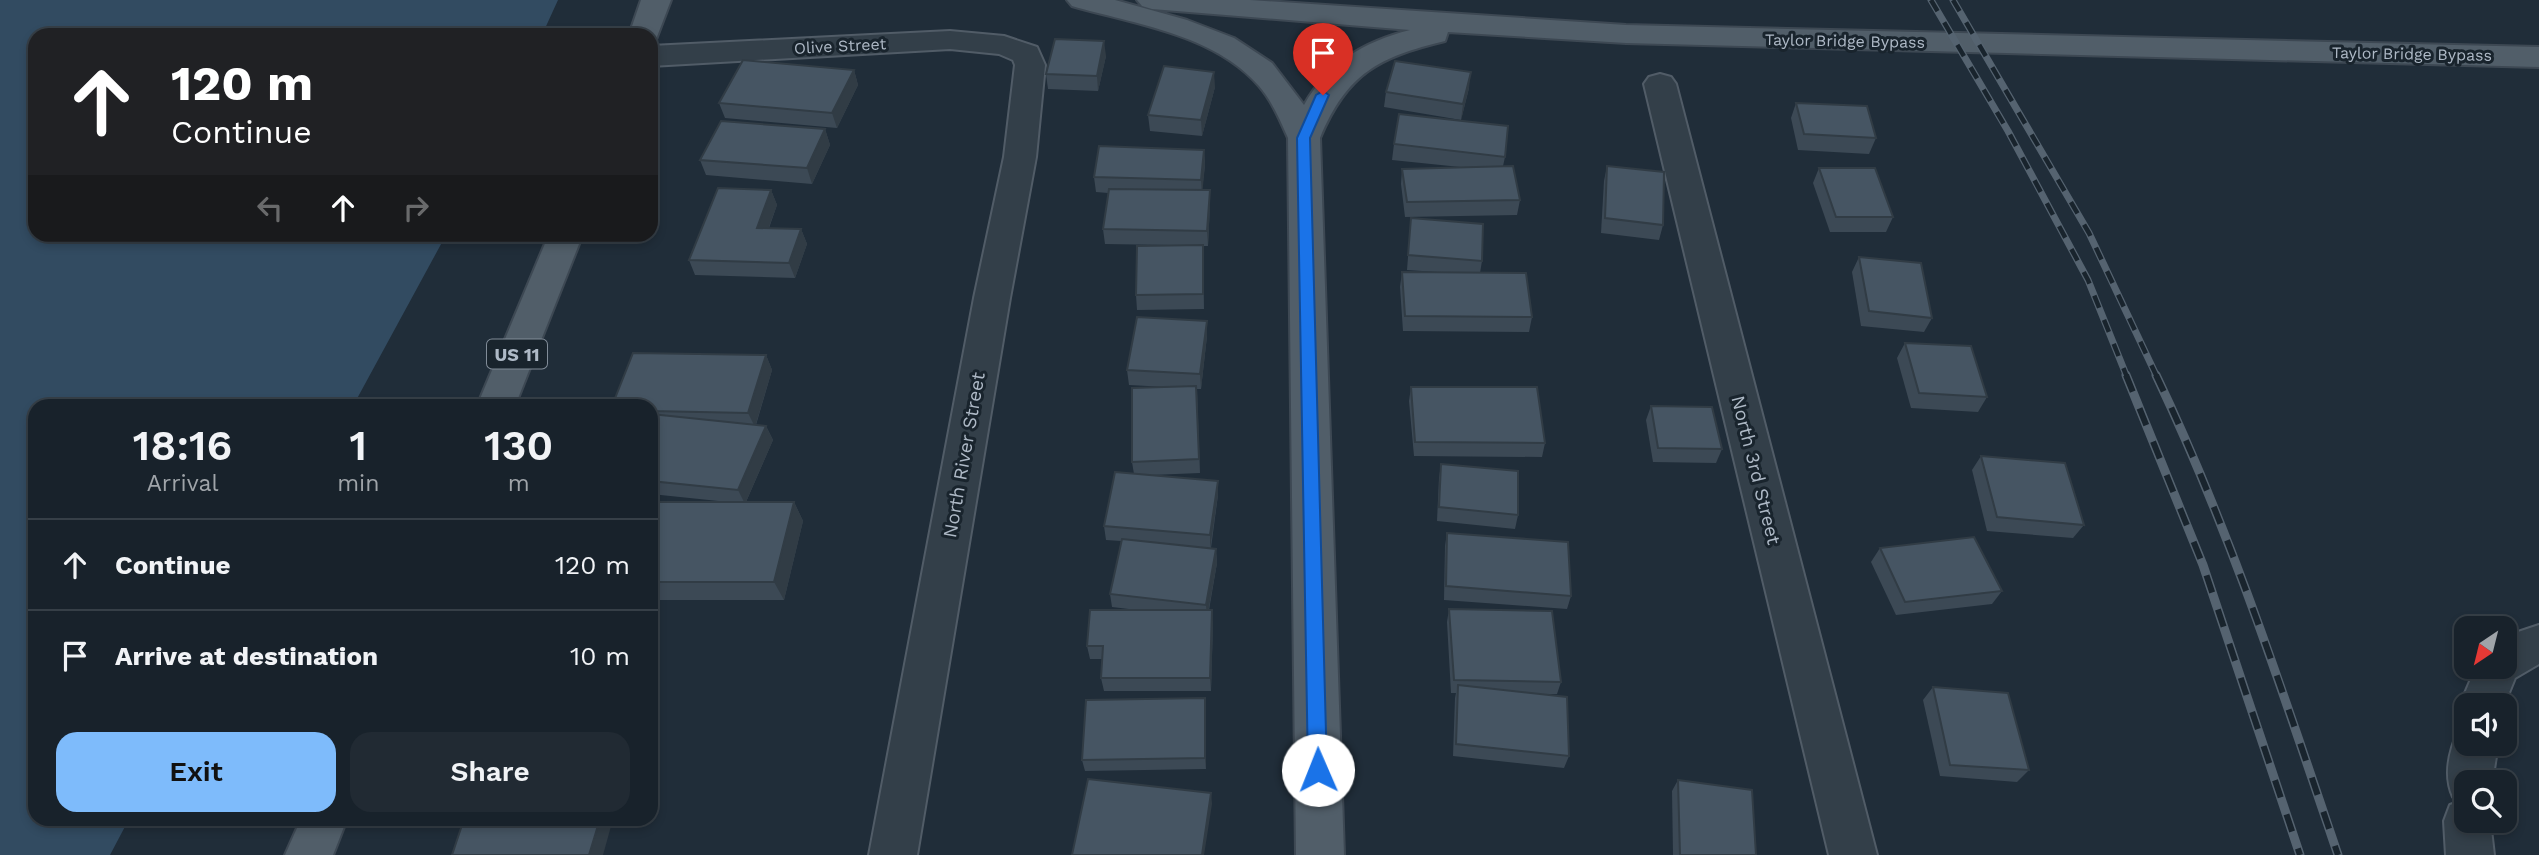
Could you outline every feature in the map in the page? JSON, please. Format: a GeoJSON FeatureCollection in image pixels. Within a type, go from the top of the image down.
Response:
{"type":"FeatureCollection","features":[{"type":"Feature","properties":{"kind":"main road"},"geometry":{"type":"LineString","coordinates":[[646,28],[656,0]]}},
{"type":"Feature","properties":{"kind":"main road"},"geometry":{"type":"LineString","coordinates":[[1082,0],[1180,29],[1237,52],[1260,68],[1278,88],[1304,138]]}},
{"type":"Feature","properties":{"kind":"main road","name":"Taylor Bridge Bypass"},"geometry":{"type":"LineString","coordinates":[[1152,0],[1488,10],[2539,31]]}},
{"type":"Feature","properties":{"kind":"main road","name":"Taylor Bridge Bypass"},"geometry":{"type":"LineString","coordinates":[[1457,0],[1488,10],[1762,39],[2539,57]]}},
{"type":"Feature","properties":{"kind":"main road"},"geometry":{"type":"LineString","coordinates":[[1320,855],[1304,138],[1323,95],[1340,75],[1362,58],[1488,10]]}},
{"type":"Feature","properties":{"kind":"main road","name":"US 11"},"geometry":{"type":"LineString","coordinates":[[499,399],[563,242]]}},
{"type":"Feature","properties":{"kind":"main road"},"geometry":{"type":"LineString","coordinates":[[309,855],[321,826]]}},
{"type":"Feature","properties":{"kind":"street","name":"Olive Street"},"geometry":{"type":"LineString","coordinates":[[658,56],[950,40],[1004,45],[1026,54]]}},
{"type":"Feature","properties":{"kind":"street","name":"North River Street"},"geometry":{"type":"LineString","coordinates":[[893,855],[992,298],[1020,157],[1030,65],[1026,54]]}},
{"type":"Feature","properties":{"kind":"street","name":"North 3rd Street"},"geometry":{"type":"LineString","coordinates":[[1660,85],[1853,855]]}},
{"type":"Feature","properties":{"kind":"street"},"geometry":{"type":"LineString","coordinates":[[2517,654],[2530,646],[2539,645]]}},
{"type":"Feature","properties":{"kind":"street"},"geometry":{"type":"LineString","coordinates":[[2468,833],[2470,855]]}},
{"type":"Feature","properties":{"kind":"water"},"geometry":{"type":"Polygon","coordinates":[[[0,0],[558,0],[545,28],[28,28],[28,242],[442,242],[357,399],[28,399],[28,826],[125,826],[110,855],[0,855],[0,0]]]}},
{"type":"Feature","properties":{"kind":"building"},"geometry":{"type":"Polygon","coordinates":[[[1055,39],[1104,41],[1097,76],[1046,74],[1055,39]]]}},
{"type":"Feature","properties":{"kind":"building"},"geometry":{"type":"Polygon","coordinates":[[[743,60],[854,70],[832,113],[719,103],[743,60]]]}},
{"type":"Feature","properties":{"kind":"building"},"geometry":{"type":"Polygon","coordinates":[[[1395,61],[1471,72],[1463,104],[1386,92],[1395,61]]]}},
{"type":"Feature","properties":{"kind":"building"},"geometry":{"type":"Polygon","coordinates":[[[1164,66],[1214,72],[1201,120],[1148,115],[1164,66]]]}},
{"type":"Feature","properties":{"kind":"building"},"geometry":{"type":"Polygon","coordinates":[[[1796,103],[1867,106],[1876,138],[1804,134],[1796,103]]]}},
{"type":"Feature","properties":{"kind":"building"},"geometry":{"type":"Polygon","coordinates":[[[1399,114],[1508,126],[1505,157],[1394,144],[1399,114]]]}},
{"type":"Feature","properties":{"kind":"building"},"geometry":{"type":"Polygon","coordinates":[[[721,121],[825,129],[807,168],[700,160],[721,121]]]}},
{"type":"Feature","properties":{"kind":"building"},"geometry":{"type":"Polygon","coordinates":[[[1099,146],[1204,150],[1201,180],[1094,177],[1099,146]]]}},
{"type":"Feature","properties":{"kind":"building"},"geometry":{"type":"Polygon","coordinates":[[[1513,166],[1520,200],[1407,202],[1402,169],[1513,166]]]}},
{"type":"Feature","properties":{"kind":"building"},"geometry":{"type":"Polygon","coordinates":[[[1607,166],[1664,172],[1663,225],[1605,218],[1607,166]]]}},
{"type":"Feature","properties":{"kind":"building"},"geometry":{"type":"Polygon","coordinates":[[[1819,168],[1875,168],[1893,217],[1836,217],[1819,168]]]}},
{"type":"Feature","properties":{"kind":"building"},"geometry":{"type":"Polygon","coordinates":[[[718,188],[771,190],[757,228],[801,229],[789,263],[689,260],[718,188]]]}},
{"type":"Feature","properties":{"kind":"building"},"geometry":{"type":"Polygon","coordinates":[[[1109,189],[1210,190],[1207,231],[1103,229],[1109,189]]]}},
{"type":"Feature","properties":{"kind":"building"},"geometry":{"type":"Polygon","coordinates":[[[1411,218],[1483,224],[1482,261],[1408,255],[1411,218]]]}},
{"type":"Feature","properties":{"kind":"building"},"geometry":{"type":"Polygon","coordinates":[[[1203,245],[1203,294],[1136,295],[1137,246],[1203,245]]]}},
{"type":"Feature","properties":{"kind":"building"},"geometry":{"type":"Polygon","coordinates":[[[1859,257],[1921,263],[1932,318],[1869,311],[1859,257]]]}},
{"type":"Feature","properties":{"kind":"building"},"geometry":{"type":"Polygon","coordinates":[[[1402,272],[1526,273],[1532,317],[1405,316],[1402,272]]]}},
{"type":"Feature","properties":{"kind":"building"},"geometry":{"type":"Polygon","coordinates":[[[1137,317],[1207,321],[1200,374],[1127,370],[1137,317]]]}},
{"type":"Feature","properties":{"kind":"building"},"geometry":{"type":"Polygon","coordinates":[[[1905,343],[1971,346],[1987,397],[1919,393],[1905,343]]]}},
{"type":"Feature","properties":{"kind":"building"},"geometry":{"type":"Polygon","coordinates":[[[633,353],[766,355],[748,413],[658,411],[658,399],[615,399],[633,353]]]}},
{"type":"Feature","properties":{"kind":"building"},"geometry":{"type":"Polygon","coordinates":[[[1196,386],[1199,459],[1132,462],[1132,388],[1196,386]]]}},
{"type":"Feature","properties":{"kind":"building"},"geometry":{"type":"Polygon","coordinates":[[[1411,387],[1537,387],[1545,443],[1415,442],[1411,387]]]}},
{"type":"Feature","properties":{"kind":"building"},"geometry":{"type":"Polygon","coordinates":[[[1651,406],[1712,407],[1722,449],[1658,448],[1651,406]]]}},
{"type":"Feature","properties":{"kind":"building"},"geometry":{"type":"Polygon","coordinates":[[[658,415],[766,426],[738,490],[658,482],[658,415]]]}},
{"type":"Feature","properties":{"kind":"building"},"geometry":{"type":"Polygon","coordinates":[[[1981,456],[2065,463],[2084,525],[1997,517],[1981,456]]]}},
{"type":"Feature","properties":{"kind":"building"},"geometry":{"type":"Polygon","coordinates":[[[1441,464],[1518,471],[1518,515],[1439,507],[1441,464]]]}},
{"type":"Feature","properties":{"kind":"building"},"geometry":{"type":"Polygon","coordinates":[[[1115,472],[1218,481],[1210,535],[1104,526],[1115,472]]]}},
{"type":"Feature","properties":{"kind":"building"},"geometry":{"type":"Polygon","coordinates":[[[658,502],[794,502],[774,582],[658,582],[658,502]]]}},
{"type":"Feature","properties":{"kind":"building"},"geometry":{"type":"Polygon","coordinates":[[[1447,533],[1568,542],[1571,596],[1446,586],[1447,533]]]}},
{"type":"Feature","properties":{"kind":"building"},"geometry":{"type":"Polygon","coordinates":[[[1974,537],[2002,591],[1905,602],[1880,548],[1974,537]]]}},
{"type":"Feature","properties":{"kind":"building"},"geometry":{"type":"Polygon","coordinates":[[[1122,539],[1216,549],[1206,605],[1110,594],[1122,539]]]}},
{"type":"Feature","properties":{"kind":"building"},"geometry":{"type":"Polygon","coordinates":[[[1449,609],[1552,611],[1561,682],[1454,680],[1449,609]]]}},
{"type":"Feature","properties":{"kind":"building"},"geometry":{"type":"Polygon","coordinates":[[[1090,610],[1212,610],[1210,678],[1101,678],[1103,646],[1087,646],[1090,610]]]}},
{"type":"Feature","properties":{"kind":"building"},"geometry":{"type":"Polygon","coordinates":[[[1458,685],[1567,697],[1569,756],[1456,744],[1458,685]]]}},
{"type":"Feature","properties":{"kind":"building"},"geometry":{"type":"Polygon","coordinates":[[[1933,687],[2008,693],[2029,770],[1950,765],[1933,687]]]}},
{"type":"Feature","properties":{"kind":"building"},"geometry":{"type":"Polygon","coordinates":[[[1205,698],[1205,758],[1082,760],[1086,700],[1205,698]]]}},
{"type":"Feature","properties":{"kind":"building"},"geometry":{"type":"Polygon","coordinates":[[[1088,779],[1211,793],[1202,855],[1072,855],[1088,779]]]}},
{"type":"Feature","properties":{"kind":"building"},"geometry":{"type":"Polygon","coordinates":[[[1678,780],[1752,790],[1756,855],[1680,855],[1678,780]]]}},
{"type":"Feature","properties":{"kind":"building"},"geometry":{"type":"Polygon","coordinates":[[[462,826],[598,826],[589,855],[452,855],[462,826]]]}},
{"type":"Feature","properties":{"kind":"railway"},"geometry":{"type":"LineString","coordinates":[[1931,0],[2008,131],[2088,280],[2127,377]]}},
{"type":"Feature","properties":{"kind":"railway"},"geometry":{"type":"LineString","coordinates":[[1953,0],[2089,233],[2157,377]]}},
{"type":"Feature","properties":{"kind":"railway"},"geometry":{"type":"LineString","coordinates":[[2126,375],[2203,565],[2300,855]]}},
{"type":"Feature","properties":{"kind":"railway"},"geometry":{"type":"LineString","coordinates":[[2156,375],[2232,552],[2338,855]]}},
{"type":"Feature","properties":{"kind":"route"},"geometry":{"type":"LineString","coordinates":[[1318,770],[1304,138],[1323,95]]}}]}
